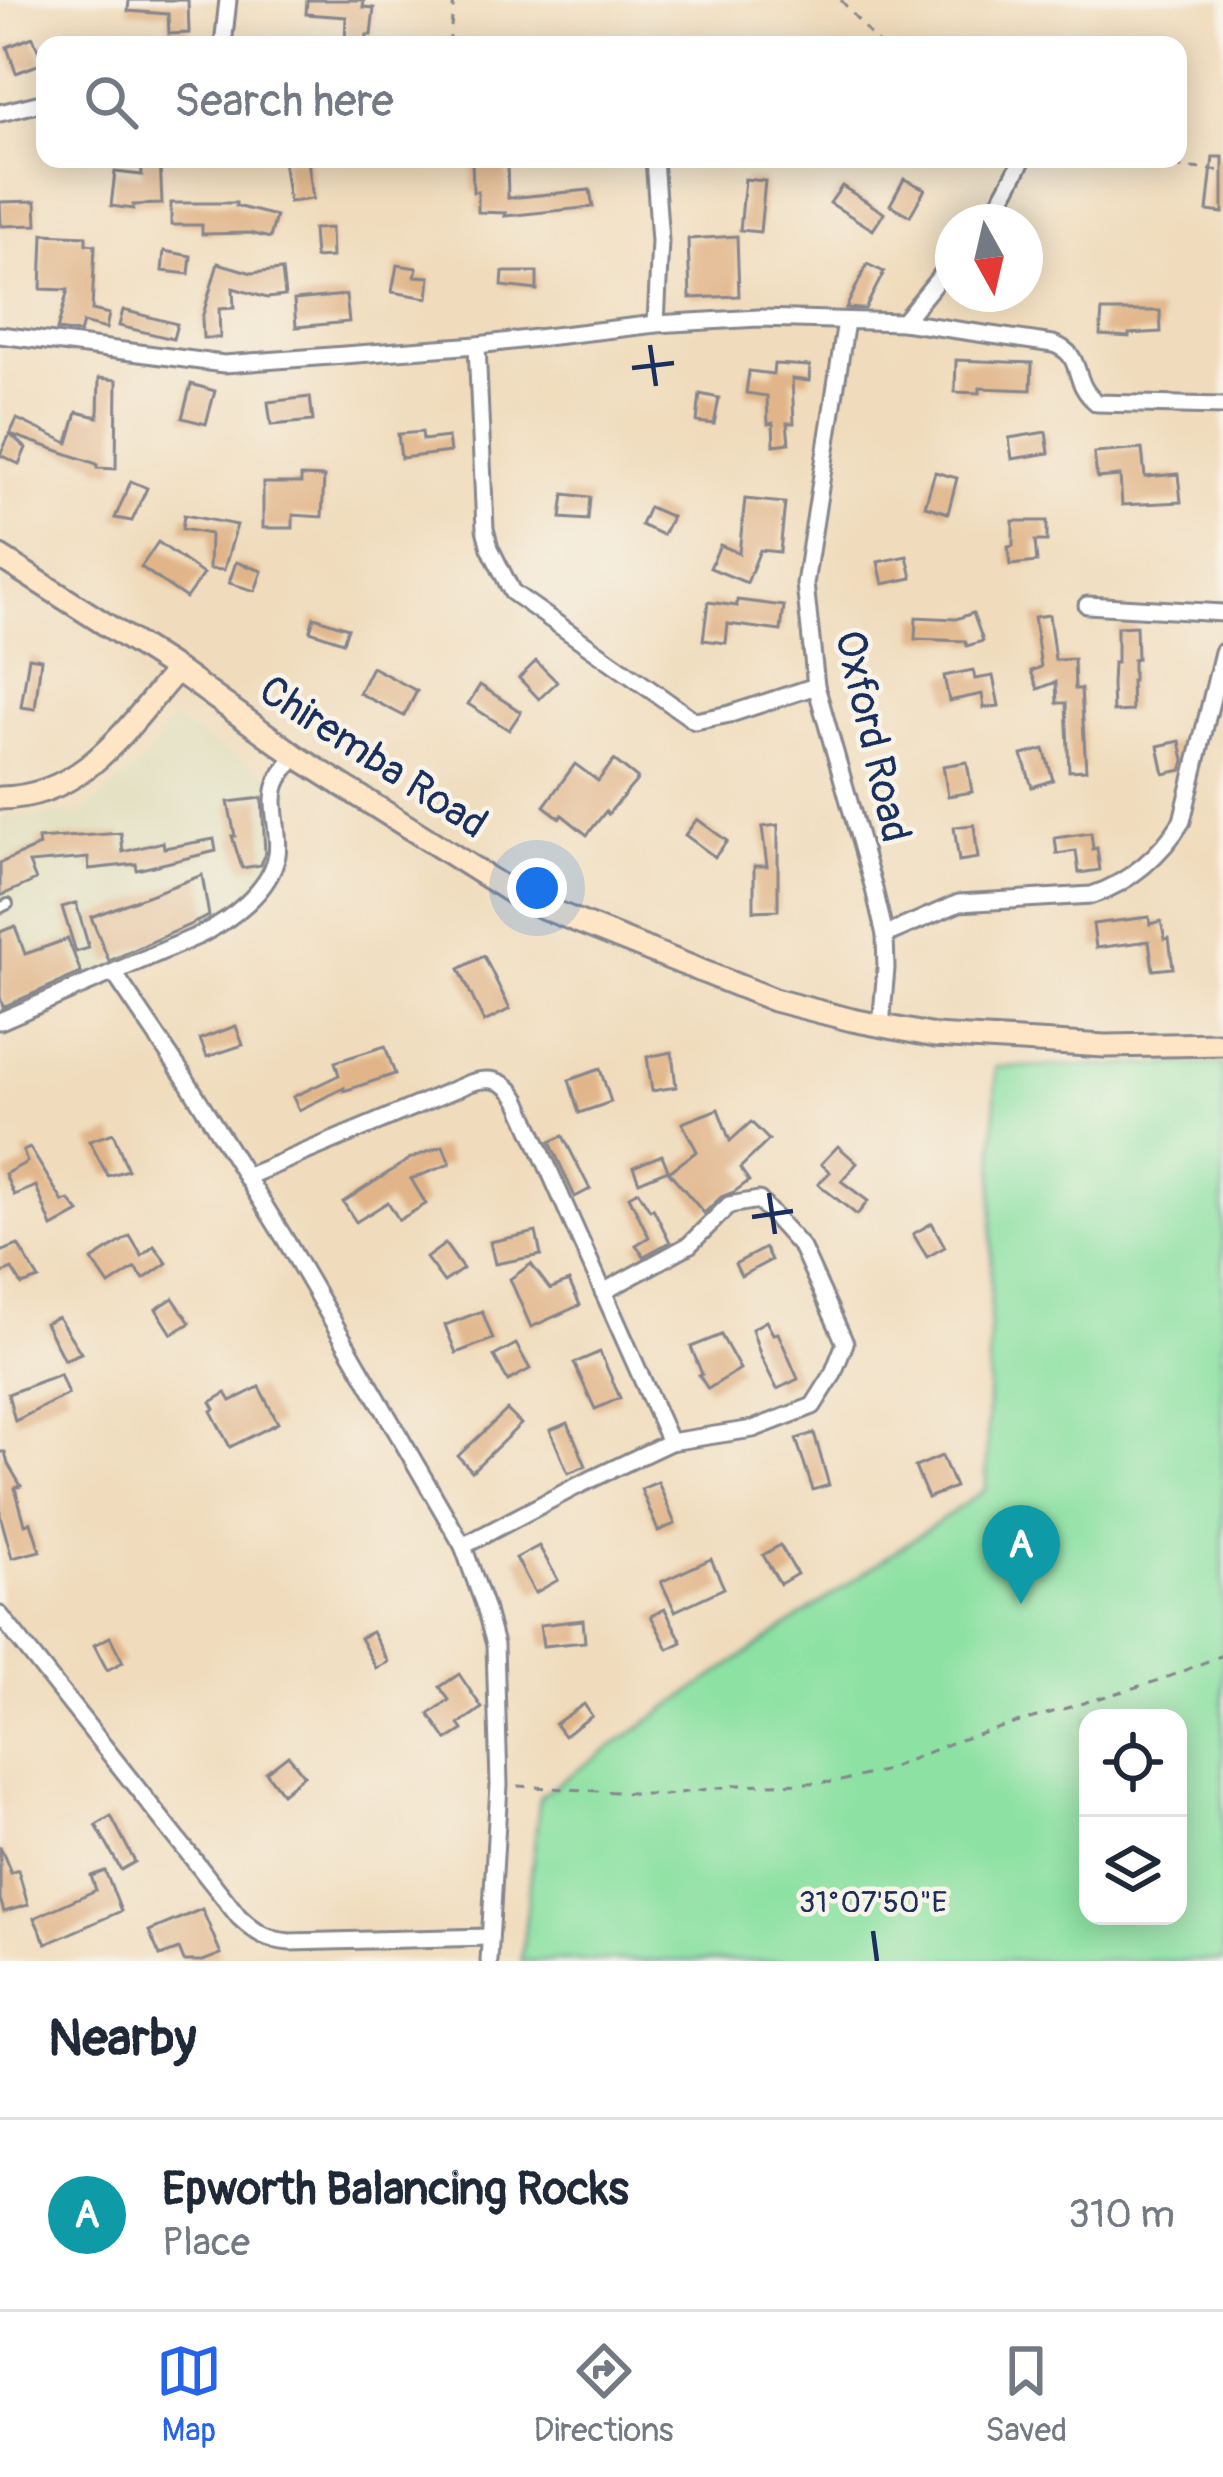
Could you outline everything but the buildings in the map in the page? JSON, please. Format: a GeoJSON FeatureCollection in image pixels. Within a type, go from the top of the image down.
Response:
{"type":"FeatureCollection","features":[{"type":"Feature","properties":{"kind":"main road","name":"Chiremba Road"},"geometry":{"type":"LineString","coordinates":[[0,557],[177,670],[296,756],[522,898],[774,1000],[935,1036],[1105,1046],[1223,1044]]}},
{"type":"Feature","properties":{"kind":"main road"},"geometry":{"type":"LineString","coordinates":[[0,798],[23,797],[68,782],[94,765],[177,670]]}},
{"type":"Feature","properties":{"kind":"street"},"geometry":{"type":"LineString","coordinates":[[224,36],[228,0]]}},
{"type":"Feature","properties":{"kind":"street"},"geometry":{"type":"LineString","coordinates":[[0,113],[36,104]]}},
{"type":"Feature","properties":{"kind":"street"},"geometry":{"type":"LineString","coordinates":[[655,168],[660,241],[656,324]]}},
{"type":"Feature","properties":{"kind":"street"},"geometry":{"type":"LineString","coordinates":[[998,204],[1018,168]]}},
{"type":"Feature","properties":{"kind":"street"},"geometry":{"type":"LineString","coordinates":[[903,322],[935,283]]}},
{"type":"Feature","properties":{"kind":"street"},"geometry":{"type":"LineString","coordinates":[[0,335],[224,364],[477,345],[656,324],[759,318],[903,322],[1068,349],[1079,382],[1097,403],[1223,406]]}},
{"type":"Feature","properties":{"kind":"street","name":"Oxford Road"},"geometry":{"type":"LineString","coordinates":[[847,321],[805,584],[816,686],[884,935],[880,1026]]}},
{"type":"Feature","properties":{"kind":"street"},"geometry":{"type":"LineString","coordinates":[[477,345],[484,529],[512,592],[695,721],[816,686]]}},
{"type":"Feature","properties":{"kind":"street"},"geometry":{"type":"LineString","coordinates":[[1087,604],[1223,613]]}},
{"type":"Feature","properties":{"kind":"street"},"geometry":{"type":"LineString","coordinates":[[884,935],[958,902],[1092,895],[1152,860],[1182,821],[1223,652]]}},
{"type":"Feature","properties":{"kind":"street"},"geometry":{"type":"LineString","coordinates":[[0,1021],[214,928],[245,903],[272,871],[276,785],[296,756]]}},
{"type":"Feature","properties":{"kind":"street"},"geometry":{"type":"LineString","coordinates":[[114,973],[246,1177],[463,1546],[495,1645],[499,1785],[489,1961]]}},
{"type":"Feature","properties":{"kind":"street"},"geometry":{"type":"LineString","coordinates":[[246,1177],[470,1083],[500,1081],[518,1100],[670,1442]]}},
{"type":"Feature","properties":{"kind":"street"},"geometry":{"type":"LineString","coordinates":[[463,1546],[670,1442],[753,1429],[814,1406],[845,1343],[802,1248],[759,1200],[729,1205],[689,1245],[603,1292]]}},
{"type":"Feature","properties":{"kind":"street"},"geometry":{"type":"LineString","coordinates":[[0,1615],[239,1917],[268,1940],[489,1937]]}},
{"type":"Feature","properties":{"kind":"path"},"geometry":{"type":"LineString","coordinates":[[450,36],[454,0]]}},
{"type":"Feature","properties":{"kind":"path"},"geometry":{"type":"LineString","coordinates":[[841,0],[871,36]]}},
{"type":"Feature","properties":{"kind":"path"},"geometry":{"type":"LineString","coordinates":[[1187,168],[1223,171]]}},
{"type":"Feature","properties":{"kind":"path"},"geometry":{"type":"LineString","coordinates":[[499,1785],[665,1795],[738,1785],[836,1782],[883,1771],[953,1742],[1160,1680],[1223,1655]]}},
{"type":"Feature","properties":{"kind":"shaded area"},"geometry":{"type":"Polygon","coordinates":[[[172,720],[292,789],[285,876],[234,928],[0,1030],[0,818],[80,814],[148,758],[172,720]]]}},
{"type":"Feature","properties":{"kind":"green space"},"geometry":{"type":"Polygon","coordinates":[[[1223,1064],[1223,1961],[521,1961],[540,1796],[986,1489],[996,1067],[1223,1064]]]}},
{"type":"Feature","properties":{"kind":"place","name":"Epworth Balancing Rocks"},"geometry":{"type":"Point","coordinates":[1021,1604]}}]}
